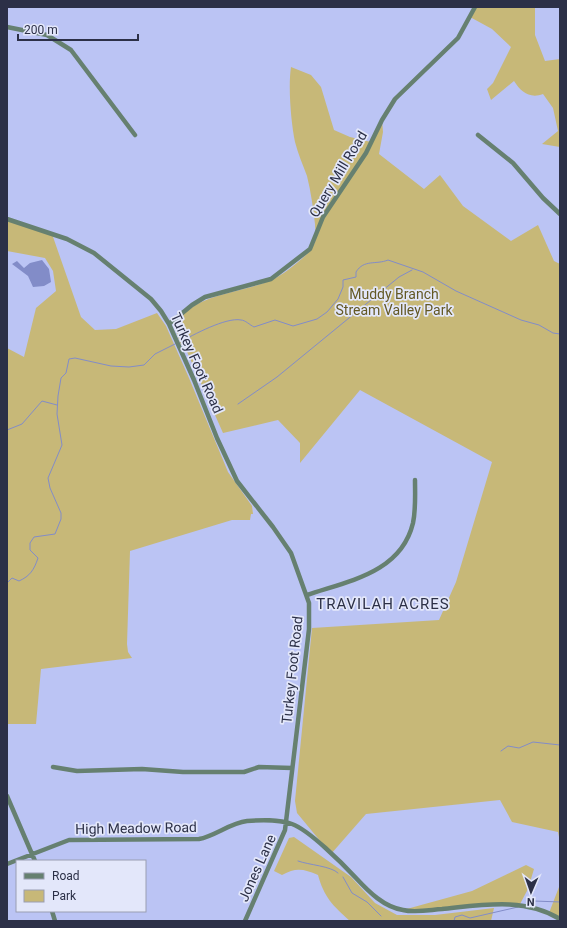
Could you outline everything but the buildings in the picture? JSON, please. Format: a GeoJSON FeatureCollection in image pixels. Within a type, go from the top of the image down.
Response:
{"type":"FeatureCollection","features":[{"type":"Feature","properties":{"kind":"street","name":"Query Mill Road"},"geometry":{"type":"LineString","coordinates":[[169,324],[192,305],[205,297],[254,285],[271,279],[310,249],[322,217],[366,153],[382,120],[395,99],[458,38],[475,7]]}},
{"type":"Feature","properties":{"kind":"street"},"geometry":{"type":"LineString","coordinates":[[7,27],[47,35],[71,50],[135,135]]}},
{"type":"Feature","properties":{"kind":"street"},"geometry":{"type":"LineString","coordinates":[[478,135],[513,163],[543,198],[560,214]]}},
{"type":"Feature","properties":{"kind":"street","name":"Turkey Foot Road"},"geometry":{"type":"LineString","coordinates":[[7,220],[67,239],[94,253],[151,299],[169,324],[237,481],[286,545],[307,594],[310,612],[286,822]]}},
{"type":"Feature","properties":{"kind":"street"},"geometry":{"type":"LineString","coordinates":[[307,594],[364,576],[377,570],[393,558],[406,542],[411,529],[414,512],[415,480]]}},
{"type":"Feature","properties":{"kind":"street"},"geometry":{"type":"LineString","coordinates":[[53,767],[77,771],[142,769],[183,772],[244,772],[258,767],[292,768]]}},
{"type":"Feature","properties":{"kind":"street"},"geometry":{"type":"LineString","coordinates":[[7,796],[35,860]]}},
{"type":"Feature","properties":{"kind":"street","name":"High Meadow Road"},"geometry":{"type":"LineString","coordinates":[[16,860],[69,840],[199,839],[209,837],[245,821],[286,822]]}},
{"type":"Feature","properties":{"kind":"street"},"geometry":{"type":"LineString","coordinates":[[286,822],[297,826],[339,860],[373,895],[388,905],[403,910],[419,911],[509,904],[530,906],[560,919]]}},
{"type":"Feature","properties":{"kind":"street","name":"Jones Lane"},"geometry":{"type":"LineString","coordinates":[[245,921],[285,830],[286,822]]}},
{"type":"Feature","properties":{"kind":"green space"},"geometry":{"type":"Polygon","coordinates":[[[475,7],[535,7],[535,35],[545,61],[560,59],[560,147],[542,144],[558,131],[553,108],[543,94],[534,96],[526,94],[514,81],[491,100],[487,89],[493,83],[511,47],[492,29],[470,17],[475,7]]]}},
{"type":"Feature","properties":{"kind":"green space","name":"Muddy Branch Stream Valley Park"},"geometry":{"type":"Polygon","coordinates":[[[291,67],[311,75],[321,87],[334,130],[350,137],[371,142],[382,120],[383,132],[379,154],[424,189],[440,175],[463,206],[511,241],[538,225],[554,261],[560,264],[560,842],[558,832],[512,822],[500,800],[366,814],[331,854],[297,813],[295,801],[312,628],[439,620],[456,582],[492,462],[360,390],[300,463],[300,443],[278,420],[223,433],[184,345],[181,345],[174,326],[185,313],[198,304],[212,298],[259,285],[274,279],[303,258],[315,242],[315,224],[310,188],[296,146],[292,125],[290,104],[291,67]]]}},
{"type":"Feature","properties":{"kind":"green space"},"geometry":{"type":"Polygon","coordinates":[[[7,219],[52,234],[81,317],[95,330],[116,329],[157,313],[166,326],[228,472],[252,506],[253,514],[251,514],[250,520],[232,520],[130,551],[127,644],[128,652],[132,658],[41,669],[36,724],[7,724],[7,348],[24,357],[36,308],[56,291],[53,271],[45,258],[7,251],[7,219]]]}},
{"type":"Feature","properties":{"kind":"green space"},"geometry":{"type":"Polygon","coordinates":[[[294,837],[351,877],[375,903],[397,915],[435,915],[494,908],[491,921],[350,921],[330,901],[320,883],[318,875],[300,870],[287,872],[282,875],[274,871],[289,838],[294,837]]]}},
{"type":"Feature","properties":{"kind":"green space"},"geometry":{"type":"Polygon","coordinates":[[[526,865],[534,869],[528,889],[520,904],[403,910],[472,891],[526,865]]]}},
{"type":"Feature","properties":{"kind":"green space"},"geometry":{"type":"Polygon","coordinates":[[[560,880],[560,919],[549,913],[559,887],[560,880]]]}},
{"type":"Feature","properties":{"kind":"water"},"geometry":{"type":"Polygon","coordinates":[[[42,260],[49,269],[51,282],[44,286],[33,287],[28,276],[12,264],[17,261],[24,268],[30,263],[42,260]]]}},
{"type":"Feature","properties":{"kind":"waterway"},"geometry":{"type":"LineString","coordinates":[[180,342],[210,327],[227,321],[241,320],[254,327],[275,320],[293,326],[317,319],[327,312],[338,299],[343,287],[343,280],[356,277],[356,272],[363,265],[388,260],[423,272],[456,291],[521,320],[539,325],[553,333],[560,334]]}},
{"type":"Feature","properties":{"kind":"waterway"},"geometry":{"type":"LineString","coordinates":[[238,404],[277,377],[399,277],[412,270]]}},
{"type":"Feature","properties":{"kind":"waterway"},"geometry":{"type":"LineString","coordinates":[[7,583],[12,578],[19,581],[31,572],[38,558],[30,550],[30,543],[34,537],[55,534],[61,519],[61,513],[50,488],[48,478],[62,445],[57,414],[58,396],[61,378],[66,373],[69,359],[75,358],[111,366],[129,367],[144,365],[155,354],[175,344]]}},
{"type":"Feature","properties":{"kind":"waterway"},"geometry":{"type":"LineString","coordinates":[[7,430],[22,424],[42,401],[57,405]]}},
{"type":"Feature","properties":{"kind":"waterway"},"geometry":{"type":"LineString","coordinates":[[7,618],[7,627]]}},
{"type":"Feature","properties":{"kind":"waterway"},"geometry":{"type":"LineString","coordinates":[[501,751],[508,746],[519,748],[533,742],[560,745]]}},
{"type":"Feature","properties":{"kind":"waterway"},"geometry":{"type":"LineString","coordinates":[[298,861],[325,867],[338,873]]}},
{"type":"Feature","properties":{"kind":"waterway"},"geometry":{"type":"LineString","coordinates":[[343,877],[352,893],[367,902],[381,916]]}},
{"type":"Feature","properties":{"kind":"waterway"},"geometry":{"type":"LineString","coordinates":[[534,901],[560,902]]}},
{"type":"Feature","properties":{"kind":"waterway"},"geometry":{"type":"LineString","coordinates":[[454,921],[455,917],[462,915],[470,918],[518,907]]}},
{"type":"Feature","properties":{"kind":"district","name":"TRAVILAH ACRES"},"geometry":{"type":"Point","coordinates":[383,604]}}]}
